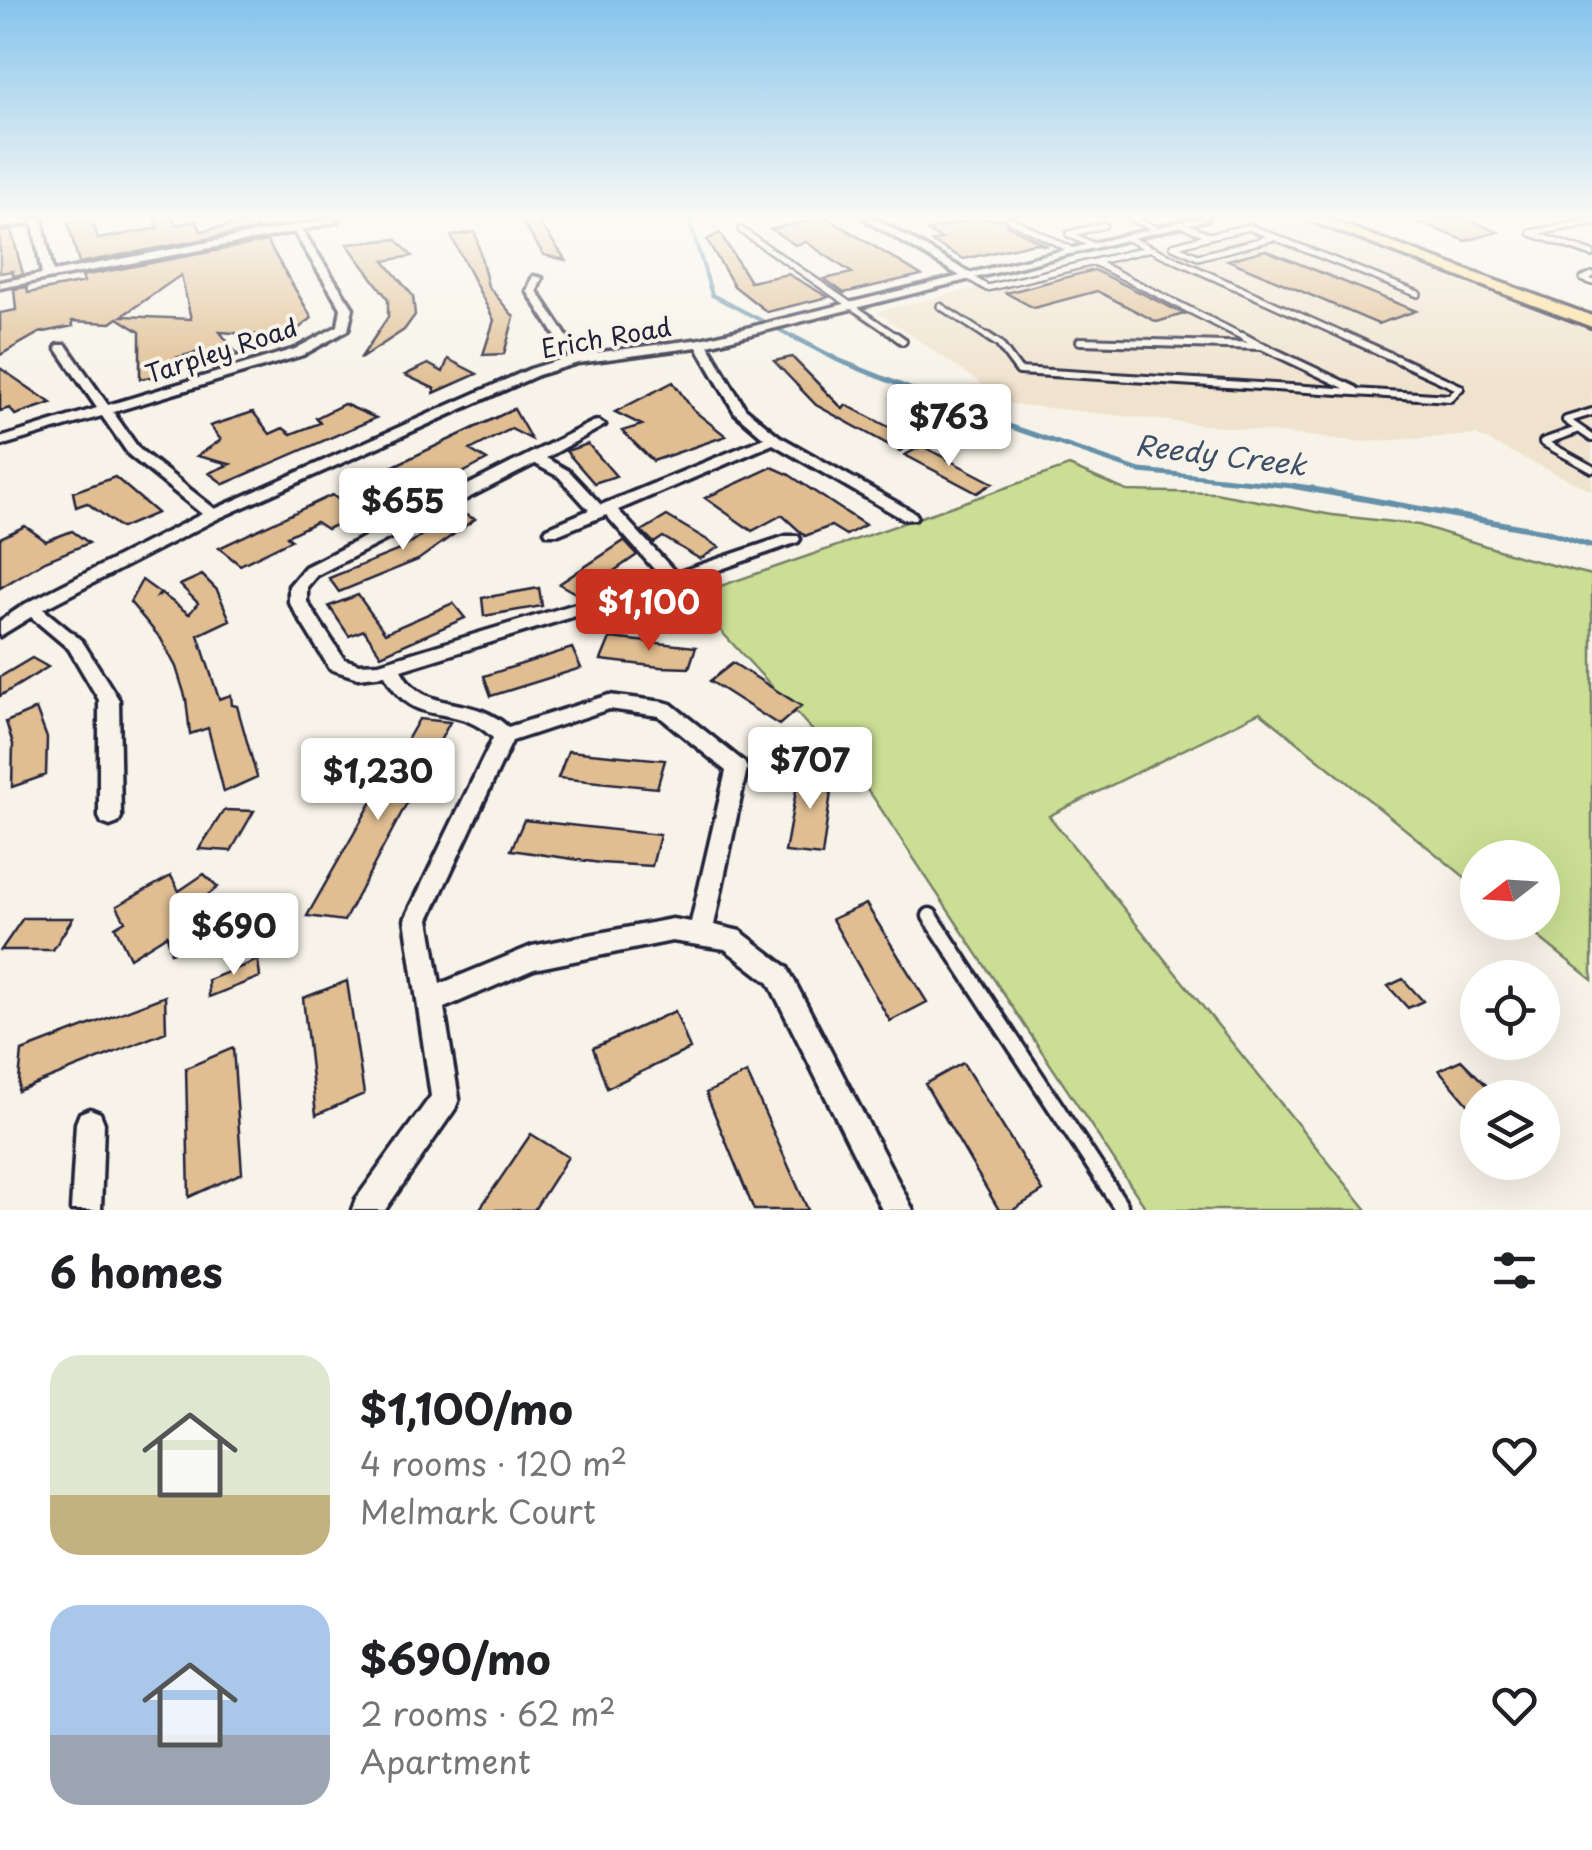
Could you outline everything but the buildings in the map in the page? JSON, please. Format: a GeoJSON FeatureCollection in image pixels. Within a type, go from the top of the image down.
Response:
{"type":"FeatureCollection","features":[{"type":"Feature","properties":{"kind":"main road"},"geometry":{"type":"LineString","coordinates":[[1466,275],[1592,322]]}},
{"type":"Feature","properties":{"kind":"main road"},"geometry":{"type":"LineString","coordinates":[[1515,275],[1592,303]]}},
{"type":"Feature","properties":{"kind":"street","name":"Tarpley Road"},"geometry":{"type":"LineString","coordinates":[[0,442],[300,352],[344,328],[348,308],[327,275]]}},
{"type":"Feature","properties":{"kind":"street","name":"Erich Road"},"geometry":{"type":"LineString","coordinates":[[0,630],[31,608],[213,516],[534,372],[576,359],[701,344],[975,275]]}},
{"type":"Feature","properties":{"kind":"street"},"geometry":{"type":"LineString","coordinates":[[0,285],[48,276]]}},
{"type":"Feature","properties":{"kind":"street"},"geometry":{"type":"LineString","coordinates":[[537,278],[532,291],[576,359]]}},
{"type":"Feature","properties":{"kind":"street"},"geometry":{"type":"LineString","coordinates":[[701,344],[740,410],[774,439],[909,516]]}},
{"type":"Feature","properties":{"kind":"street"},"geometry":{"type":"LineString","coordinates":[[62,348],[134,452],[213,516]]}},
{"type":"Feature","properties":{"kind":"street"},"geometry":{"type":"LineString","coordinates":[[598,425],[311,571],[298,586],[298,602],[337,664],[358,671],[390,666],[673,580],[792,539]]}},
{"type":"Feature","properties":{"kind":"street"},"geometry":{"type":"LineString","coordinates":[[554,531],[774,439]]}},
{"type":"Feature","properties":{"kind":"street"},"geometry":{"type":"LineString","coordinates":[[535,458],[564,474],[673,580]]}},
{"type":"Feature","properties":{"kind":"street"},"geometry":{"type":"LineString","coordinates":[[31,608],[76,645],[109,700],[110,817]]}},
{"type":"Feature","properties":{"kind":"street"},"geometry":{"type":"LineString","coordinates":[[390,666],[404,692],[415,700],[474,712],[489,719],[504,736]]}},
{"type":"Feature","properties":{"kind":"street"},"geometry":{"type":"LineString","coordinates":[[367,1210],[446,1099],[416,919],[504,736],[609,702],[646,706],[664,709],[737,768],[700,934]]}},
{"type":"Feature","properties":{"kind":"street"},"geometry":{"type":"LineString","coordinates":[[430,1001],[532,958],[672,930],[731,938],[778,975],[898,1210]]}},
{"type":"Feature","properties":{"kind":"street"},"geometry":{"type":"LineString","coordinates":[[86,1210],[90,1123]]}},
{"type":"Feature","properties":{"kind":"lane"},"geometry":{"type":"LineString","coordinates":[[809,275],[903,341]]}},
{"type":"Feature","properties":{"kind":"lane"},"geometry":{"type":"LineString","coordinates":[[969,277],[987,288],[1039,275]]}},
{"type":"Feature","properties":{"kind":"lane"},"geometry":{"type":"LineString","coordinates":[[1121,275],[1362,393]]}},
{"type":"Feature","properties":{"kind":"lane"},"geometry":{"type":"LineString","coordinates":[[940,306],[999,344],[1019,370],[1450,398],[1460,388],[1212,275]]}},
{"type":"Feature","properties":{"kind":"lane"},"geometry":{"type":"LineString","coordinates":[[1372,275],[1418,294]]}},
{"type":"Feature","properties":{"kind":"lane"},"geometry":{"type":"LineString","coordinates":[[1080,341],[1262,346]]}},
{"type":"Feature","properties":{"kind":"lane"},"geometry":{"type":"LineString","coordinates":[[1592,412],[1566,420],[1592,438]]}},
{"type":"Feature","properties":{"kind":"lane"},"geometry":{"type":"LineString","coordinates":[[1578,430],[1543,442],[1592,469]]}},
{"type":"Feature","properties":{"kind":"lane"},"geometry":{"type":"LineString","coordinates":[[930,916],[1118,1208]]}},
{"type":"Feature","properties":{"kind":"shaded area"},"geometry":{"type":"Polygon","coordinates":[[[1025,275],[1449,275],[1592,329],[1592,491],[1476,435],[1362,442],[1011,404],[877,312],[1025,275]]]}},
{"type":"Feature","properties":{"kind":"green space"},"geometry":{"type":"Polygon","coordinates":[[[1069,466],[1127,491],[1215,493],[1332,515],[1419,525],[1592,575],[1592,980],[1542,940],[1560,940],[1560,840],[1460,840],[1460,873],[1260,712],[1049,816],[1367,1210],[1147,1210],[871,794],[708,617],[712,589],[1069,466]]]}},
{"type":"Feature","properties":{"kind":"waterway","name":"Reedy Creek"},"geometry":{"type":"LineString","coordinates":[[706,275],[712,295],[797,339]]}},
{"type":"Feature","properties":{"kind":"waterway","name":"Reedy Creek"},"geometry":{"type":"LineString","coordinates":[[792,336],[838,360],[962,410],[1140,471],[1296,486]]}},
{"type":"Feature","properties":{"kind":"waterway","name":"Reedy Creek"},"geometry":{"type":"LineString","coordinates":[[1296,486],[1313,488]]}},
{"type":"Feature","properties":{"kind":"waterway","name":"Reedy Creek"},"geometry":{"type":"LineString","coordinates":[[1296,486],[1547,532],[1592,546]]}}]}
